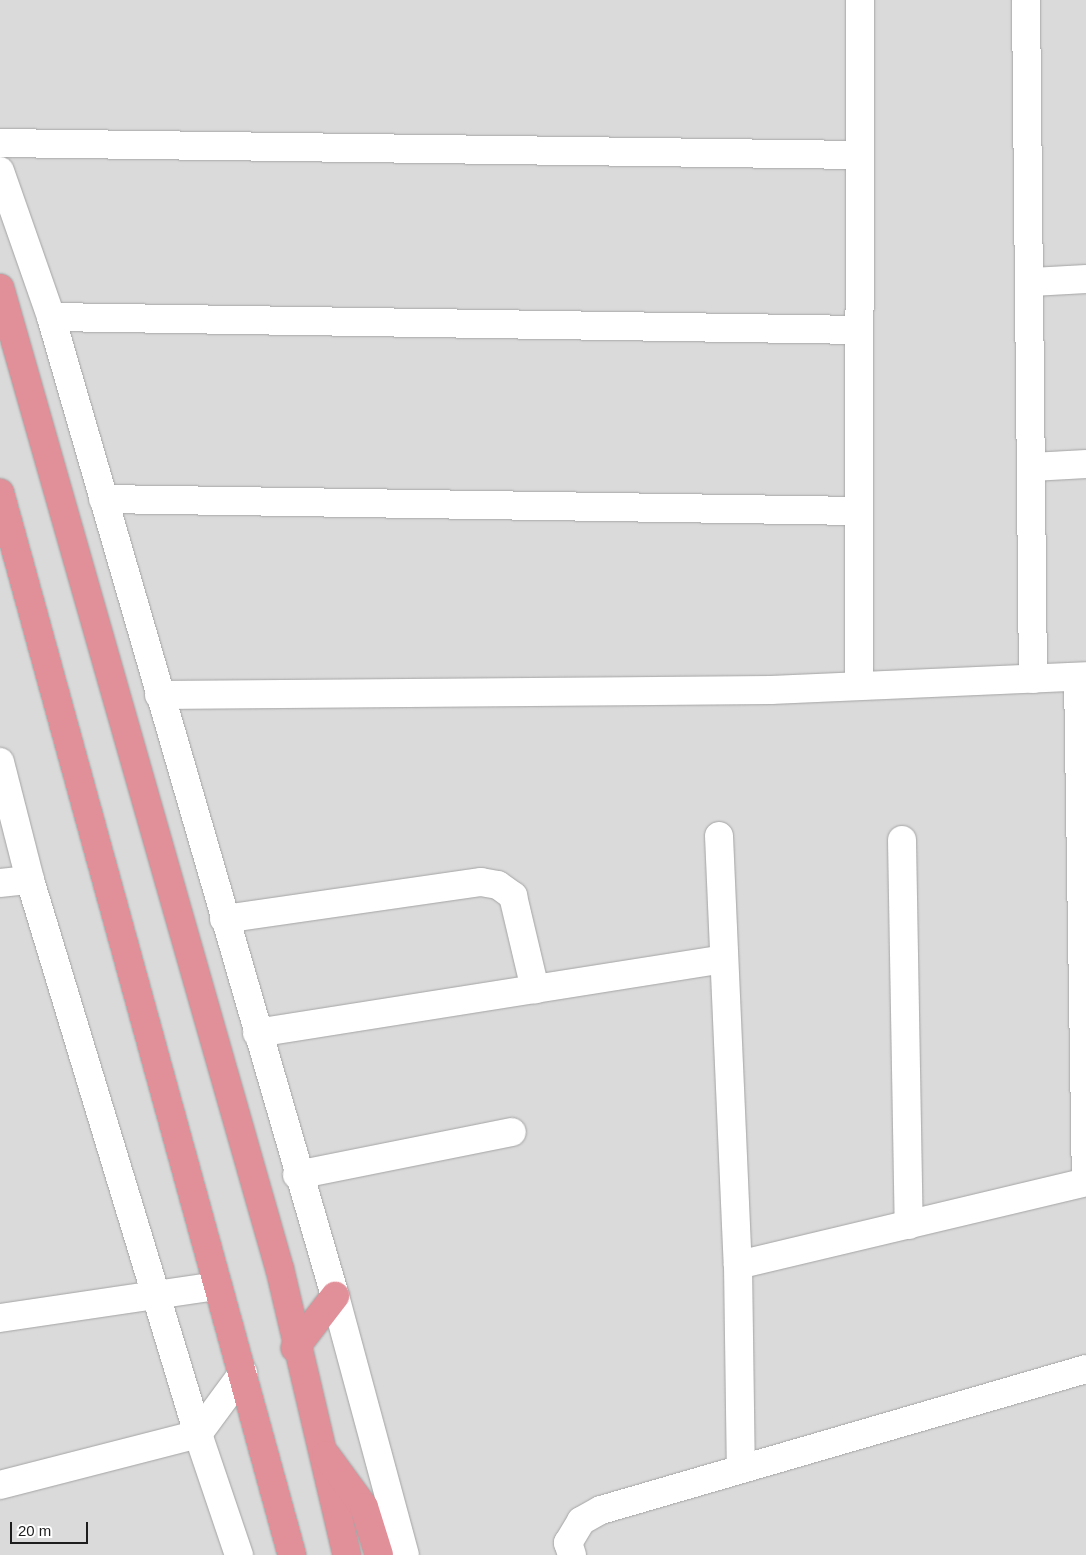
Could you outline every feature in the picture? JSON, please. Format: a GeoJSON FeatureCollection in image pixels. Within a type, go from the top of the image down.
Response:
{"type":"FeatureCollection","features":[{"type":"Feature","properties":{"kind":"highway"},"geometry":{"type":"LineString","coordinates":[[0,288],[280,1270],[295,1348],[317,1443],[347,1555]]}},
{"type":"Feature","properties":{"kind":"highway"},"geometry":{"type":"LineString","coordinates":[[0,493],[85,791],[217,1286],[243,1373],[292,1555]]}},
{"type":"Feature","properties":{"kind":"highway"},"geometry":{"type":"LineString","coordinates":[[295,1348],[335,1296]]}},
{"type":"Feature","properties":{"kind":"highway"},"geometry":{"type":"LineString","coordinates":[[317,1443],[364,1507],[379,1555]]}},
{"type":"Feature","properties":{"kind":"highway"},"geometry":{"type":"LineString","coordinates":[[264,1453],[273,1555]]}},
{"type":"Feature","properties":{"kind":"street"},"geometry":{"type":"LineString","coordinates":[[859,684],[860,0]]}},
{"type":"Feature","properties":{"kind":"street"},"geometry":{"type":"LineString","coordinates":[[1026,0],[1032,282],[1033,679]]}},
{"type":"Feature","properties":{"kind":"street"},"geometry":{"type":"LineString","coordinates":[[0,143],[860,155]]}},
{"type":"Feature","properties":{"kind":"street"},"geometry":{"type":"LineString","coordinates":[[0,171],[50,317],[297,1175],[335,1296],[406,1555]]}},
{"type":"Feature","properties":{"kind":"street"},"geometry":{"type":"LineString","coordinates":[[1032,282],[1086,279]]}},
{"type":"Feature","properties":{"kind":"street"},"geometry":{"type":"LineString","coordinates":[[50,317],[859,330]]}},
{"type":"Feature","properties":{"kind":"street"},"geometry":{"type":"LineString","coordinates":[[1032,467],[1086,464]]}},
{"type":"Feature","properties":{"kind":"street"},"geometry":{"type":"LineString","coordinates":[[103,499],[859,511]]}},
{"type":"Feature","properties":{"kind":"street"},"geometry":{"type":"LineString","coordinates":[[159,695],[771,690],[859,684],[1082,676],[1086,1171]]}},
{"type":"Feature","properties":{"kind":"street"},"geometry":{"type":"LineString","coordinates":[[0,762],[30,880],[198,1434],[239,1555]]}},
{"type":"Feature","properties":{"kind":"street"},"geometry":{"type":"LineString","coordinates":[[719,836],[738,1265],[741,1468]]}},
{"type":"Feature","properties":{"kind":"street"},"geometry":{"type":"LineString","coordinates":[[902,840],[909,1225]]}},
{"type":"Feature","properties":{"kind":"street"},"geometry":{"type":"LineString","coordinates":[[0,883],[30,880]]}},
{"type":"Feature","properties":{"kind":"street"},"geometry":{"type":"LineString","coordinates":[[224,920],[481,882],[498,885],[513,896],[534,989]]}},
{"type":"Feature","properties":{"kind":"street"},"geometry":{"type":"LineString","coordinates":[[257,1034],[723,959]]}},
{"type":"Feature","properties":{"kind":"street"},"geometry":{"type":"LineString","coordinates":[[297,1175],[512,1132]]}},
{"type":"Feature","properties":{"kind":"street"},"geometry":{"type":"LineString","coordinates":[[738,1265],[1086,1182]]}},
{"type":"Feature","properties":{"kind":"street"},"geometry":{"type":"LineString","coordinates":[[0,1318],[217,1286]]}},
{"type":"Feature","properties":{"kind":"street"},"geometry":{"type":"LineString","coordinates":[[572,1555],[568,1542],[581,1521],[601,1510],[1086,1369]]}},
{"type":"Feature","properties":{"kind":"street"},"geometry":{"type":"LineString","coordinates":[[0,1485],[198,1434],[243,1373]]}},
{"type":"Feature","properties":{"kind":"shaded area"},"geometry":{"type":"Polygon","coordinates":[[[0,0],[1086,0],[1086,1555],[0,1555],[0,0]]]}}]}
